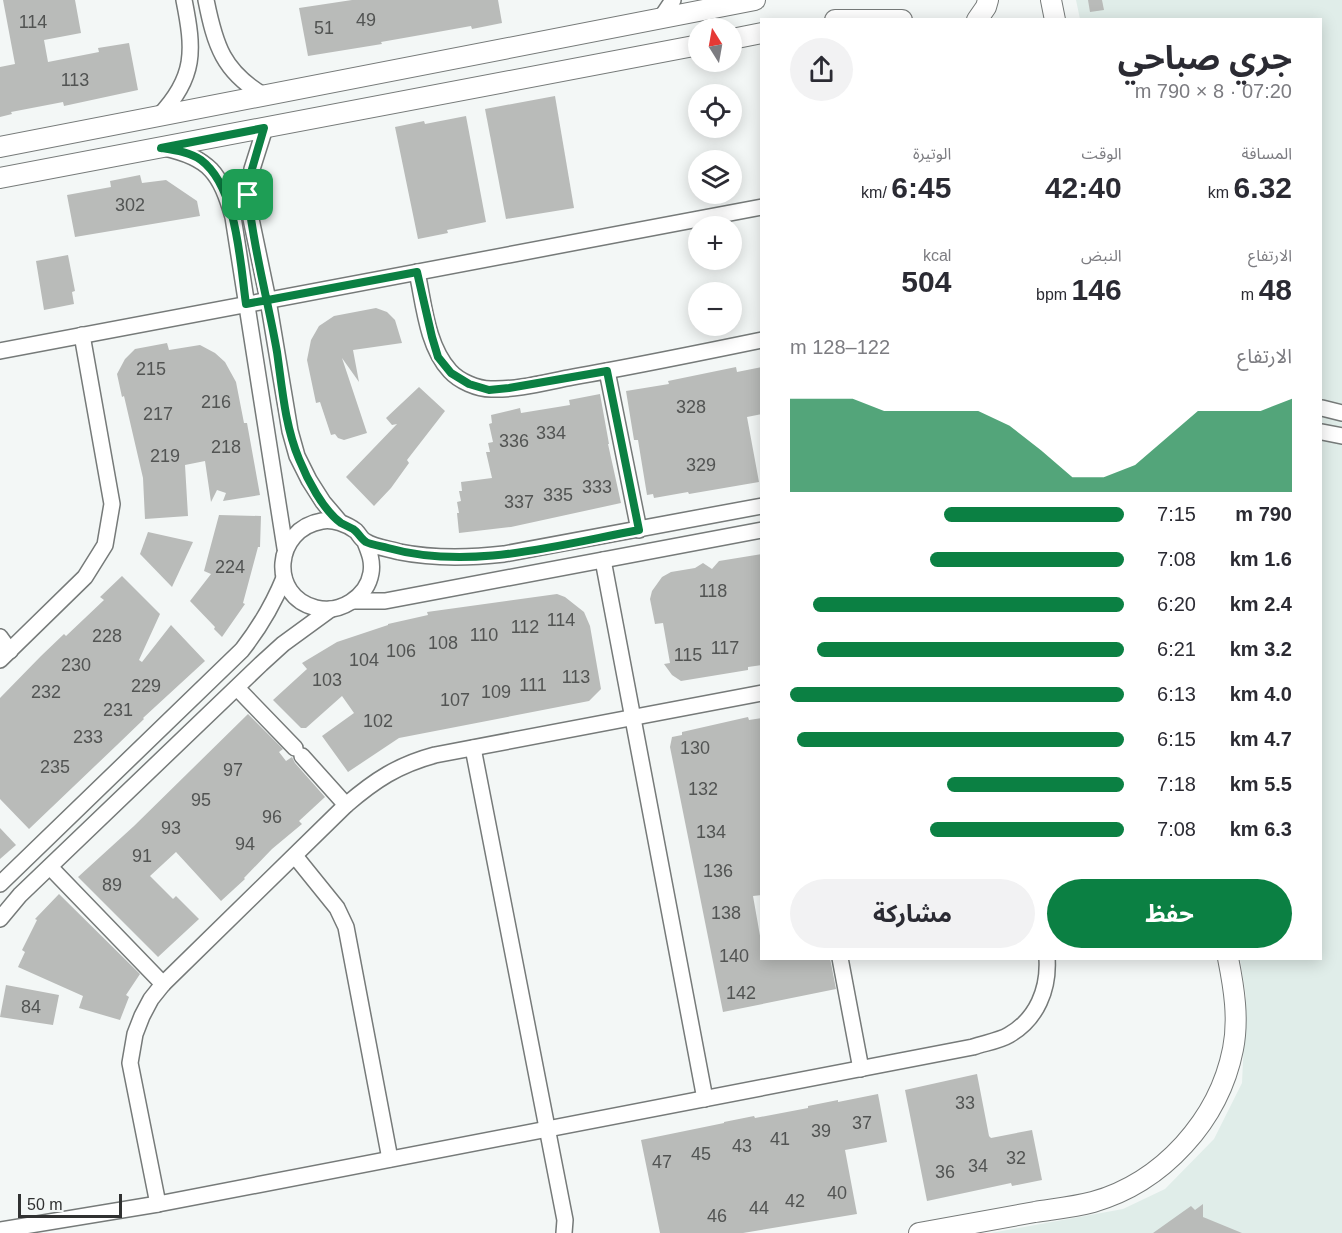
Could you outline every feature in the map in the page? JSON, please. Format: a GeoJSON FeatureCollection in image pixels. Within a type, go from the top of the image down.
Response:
{"type":"FeatureCollection","features":[{"type":"Feature","properties":{"kind":"street"},"geometry":{"type":"LineString","coordinates":[[159,116],[181,88],[191,55],[192,37],[184,0]]}},
{"type":"Feature","properties":{"kind":"street"},"geometry":{"type":"LineString","coordinates":[[206,0],[213,33],[226,63],[243,82],[265,96]]}},
{"type":"Feature","properties":{"kind":"street"},"geometry":{"type":"LineString","coordinates":[[660,18],[673,0]]}},
{"type":"Feature","properties":{"kind":"street"},"geometry":{"type":"LineString","coordinates":[[978,18],[988,0]]}},
{"type":"Feature","properties":{"kind":"street"},"geometry":{"type":"LineString","coordinates":[[1051,0],[1055,18]]}},
{"type":"Feature","properties":{"kind":"street"},"geometry":{"type":"LineString","coordinates":[[0,147],[746,1]]}},
{"type":"Feature","properties":{"kind":"street"},"geometry":{"type":"LineString","coordinates":[[742,37],[760,33]]}},
{"type":"Feature","properties":{"kind":"street"},"geometry":{"type":"LineString","coordinates":[[0,178],[688,47]]}},
{"type":"Feature","properties":{"kind":"street"},"geometry":{"type":"LineString","coordinates":[[264,128],[252,169],[248,195],[290,431],[297,456],[309,480],[323,502],[340,522]]}},
{"type":"Feature","properties":{"kind":"street"},"geometry":{"type":"LineString","coordinates":[[34,141],[40,171]]}},
{"type":"Feature","properties":{"kind":"street"},"geometry":{"type":"LineString","coordinates":[[161,148],[192,155],[203,162],[215,174],[225,191],[232,217],[285,548],[282,563],[284,578],[291,591],[302,602],[316,608],[331,609],[343,606],[353,601],[365,589],[371,574],[371,557],[365,542],[355,530],[340,522],[324,520],[308,525],[294,534],[285,548]]}},
{"type":"Feature","properties":{"kind":"street"},"geometry":{"type":"LineString","coordinates":[[0,351],[760,207]]}},
{"type":"Feature","properties":{"kind":"street"},"geometry":{"type":"LineString","coordinates":[[417,272],[438,357],[451,373],[469,384],[489,390],[607,371],[760,340]]}},
{"type":"Feature","properties":{"kind":"street"},"geometry":{"type":"LineString","coordinates":[[0,637],[5,656],[85,577],[105,545],[108,535],[111,504],[109,483],[82,335]]}},
{"type":"Feature","properties":{"kind":"street"},"geometry":{"type":"LineString","coordinates":[[607,371],[639,530]]}},
{"type":"Feature","properties":{"kind":"street"},"geometry":{"type":"LineString","coordinates":[[1322,408],[1342,413]]}},
{"type":"Feature","properties":{"kind":"street"},"geometry":{"type":"LineString","coordinates":[[1322,432],[1342,436]]}},
{"type":"Feature","properties":{"kind":"street"},"geometry":{"type":"LineString","coordinates":[[365,542],[434,557],[469,558],[504,554],[760,506]]}},
{"type":"Feature","properties":{"kind":"street"},"geometry":{"type":"LineString","coordinates":[[353,601],[385,601],[760,530]]}},
{"type":"Feature","properties":{"kind":"street"},"geometry":{"type":"LineString","coordinates":[[603,560],[705,1099]]}},
{"type":"Feature","properties":{"kind":"street"},"geometry":{"type":"LineString","coordinates":[[0,884],[242,650],[264,620],[284,578]]}},
{"type":"Feature","properties":{"kind":"street"},"geometry":{"type":"LineString","coordinates":[[0,919],[20,896],[283,644],[331,609]]}},
{"type":"Feature","properties":{"kind":"street"},"geometry":{"type":"LineString","coordinates":[[237,688],[346,805]]}},
{"type":"Feature","properties":{"kind":"street"},"geometry":{"type":"LineString","coordinates":[[158,1204],[130,1063],[135,1034],[142,1016],[151,999],[163,984],[346,805],[389,772],[411,761],[760,693]]}},
{"type":"Feature","properties":{"kind":"street"},"geometry":{"type":"LineString","coordinates":[[473,748],[567,1229]]}},
{"type":"Feature","properties":{"kind":"street"},"geometry":{"type":"LineString","coordinates":[[295,856],[331,900],[346,927],[390,1159]]}},
{"type":"Feature","properties":{"kind":"street"},"geometry":{"type":"LineString","coordinates":[[50,867],[163,984]]}},
{"type":"Feature","properties":{"kind":"street"},"geometry":{"type":"LineString","coordinates":[[840,960],[861,1069]]}},
{"type":"Feature","properties":{"kind":"street"},"geometry":{"type":"LineString","coordinates":[[0,1230],[158,1204],[973,1047],[1008,1036],[1035,1010],[1044,995],[1048,975],[1047,960]]}},
{"type":"Feature","properties":{"kind":"street"},"geometry":{"type":"LineString","coordinates":[[919,1233],[1093,1202],[1134,1185],[1170,1160],[1199,1128],[1220,1090],[1233,1048],[1236,1005],[1228,960]]}},
{"type":"Feature","properties":{"kind":"shaded area"},"geometry":{"type":"Polygon","coordinates":[[[1076,0],[1342,0],[1342,1233],[991,1233],[1123,1209],[1165,1189],[1214,1139],[1242,1083],[1246,996],[1240,960],[1322,960],[1322,18],[1080,18],[1076,0]]]}},
{"type":"Feature","properties":{"kind":"building"},"geometry":{"type":"Polygon","coordinates":[[[3,0],[75,0],[81,33],[44,40],[48,62],[99,52],[98,48],[129,43],[138,90],[64,106],[63,102],[11,112],[12,114],[0,117],[0,67],[15,64],[3,0]]]}},
{"type":"Feature","properties":{"kind":"building"},"geometry":{"type":"Polygon","coordinates":[[[352,0],[498,0],[502,23],[472,29],[471,26],[308,56],[299,8],[352,0]]]}},
{"type":"Feature","properties":{"kind":"building"},"geometry":{"type":"Polygon","coordinates":[[[1088,0],[1102,0],[1104,10],[1090,12],[1088,0]]]}},
{"type":"Feature","properties":{"kind":"building"},"geometry":{"type":"Polygon","coordinates":[[[555,96],[574,208],[506,219],[485,109],[555,96]]]}},
{"type":"Feature","properties":{"kind":"building"},"geometry":{"type":"Polygon","coordinates":[[[466,116],[486,222],[418,239],[395,127],[466,116]]]}},
{"type":"Feature","properties":{"kind":"building"},"geometry":{"type":"Polygon","coordinates":[[[140,175],[142,183],[166,180],[197,201],[200,216],[75,237],[67,195],[111,187],[110,181],[140,175]]]}},
{"type":"Feature","properties":{"kind":"building"},"geometry":{"type":"Polygon","coordinates":[[[68,255],[75,291],[72,292],[74,304],[44,310],[36,261],[68,255]]]}},
{"type":"Feature","properties":{"kind":"building"},"geometry":{"type":"Polygon","coordinates":[[[376,308],[387,312],[395,320],[402,343],[353,350],[359,382],[342,358],[367,433],[344,440],[335,434],[331,435],[320,402],[316,403],[307,360],[311,340],[319,326],[334,316],[376,308]]]}},
{"type":"Feature","properties":{"kind":"building"},"geometry":{"type":"Polygon","coordinates":[[[167,343],[169,350],[200,345],[215,353],[225,362],[236,382],[244,423],[247,423],[260,495],[223,501],[226,493],[217,490],[211,502],[205,461],[185,465],[188,516],[145,519],[143,478],[117,374],[125,359],[135,349],[167,343]]]}},
{"type":"Feature","properties":{"kind":"building"},"geometry":{"type":"Polygon","coordinates":[[[736,367],[737,372],[760,367],[760,414],[747,417],[759,482],[689,494],[688,492],[654,498],[653,494],[647,495],[638,440],[634,440],[626,391],[669,384],[668,381],[736,367]]]}},
{"type":"Feature","properties":{"kind":"building"},"geometry":{"type":"Polygon","coordinates":[[[419,387],[445,411],[407,460],[409,463],[391,488],[374,506],[346,477],[397,424],[392,425],[386,418],[419,387]]]}},
{"type":"Feature","properties":{"kind":"building"},"geometry":{"type":"Polygon","coordinates":[[[600,394],[621,503],[511,527],[459,533],[457,502],[461,501],[459,491],[462,491],[461,482],[492,478],[486,452],[490,452],[488,443],[493,442],[489,424],[492,423],[491,415],[520,408],[521,413],[570,405],[569,400],[600,394]]]}},
{"type":"Feature","properties":{"kind":"building"},"geometry":{"type":"Polygon","coordinates":[[[219,515],[261,516],[260,547],[258,547],[243,603],[245,604],[222,637],[190,601],[211,574],[204,571],[219,515]]]}},
{"type":"Feature","properties":{"kind":"building"},"geometry":{"type":"Polygon","coordinates":[[[148,532],[193,542],[172,587],[140,554],[148,532]]]}},
{"type":"Feature","properties":{"kind":"building"},"geometry":{"type":"Polygon","coordinates":[[[760,554],[760,665],[748,667],[748,670],[681,681],[672,675],[664,664],[670,663],[663,623],[655,624],[650,599],[652,591],[662,577],[671,572],[695,568],[703,563],[712,569],[719,561],[760,554]]]}},
{"type":"Feature","properties":{"kind":"building"},"geometry":{"type":"Polygon","coordinates":[[[122,576],[160,614],[139,660],[142,662],[171,625],[205,661],[29,829],[0,799],[0,698],[64,634],[66,636],[104,600],[100,597],[122,576]]]}},
{"type":"Feature","properties":{"kind":"building"},"geometry":{"type":"Polygon","coordinates":[[[557,594],[565,597],[584,612],[590,626],[601,689],[589,701],[399,738],[348,772],[322,736],[354,713],[342,696],[306,728],[301,728],[273,700],[307,669],[302,663],[337,642],[388,624],[428,615],[427,612],[557,594]]]}},
{"type":"Feature","properties":{"kind":"building"},"geometry":{"type":"Polygon","coordinates":[[[248,714],[283,749],[279,752],[286,761],[292,757],[325,797],[299,821],[302,824],[272,849],[221,901],[176,852],[150,876],[173,899],[176,896],[199,919],[158,957],[78,877],[134,826],[248,714]]]}},
{"type":"Feature","properties":{"kind":"building"},"geometry":{"type":"Polygon","coordinates":[[[748,717],[749,720],[760,718],[760,895],[753,896],[760,936],[760,960],[830,960],[836,989],[723,1012],[670,747],[672,737],[682,735],[682,732],[748,717]]]}},
{"type":"Feature","properties":{"kind":"building"},"geometry":{"type":"Polygon","coordinates":[[[0,828],[16,845],[0,859],[0,828]]]}},
{"type":"Feature","properties":{"kind":"building"},"geometry":{"type":"Polygon","coordinates":[[[59,894],[140,974],[126,995],[129,997],[120,1020],[79,1008],[83,996],[18,967],[25,952],[22,950],[37,920],[35,919],[59,894]]]}},
{"type":"Feature","properties":{"kind":"building"},"geometry":{"type":"Polygon","coordinates":[[[6,985],[59,995],[53,1025],[0,1017],[6,985]]]}},
{"type":"Feature","properties":{"kind":"building"},"geometry":{"type":"Polygon","coordinates":[[[977,1074],[989,1136],[991,1138],[1032,1130],[1042,1180],[1012,1186],[1011,1183],[927,1201],[905,1090],[977,1074]]]}},
{"type":"Feature","properties":{"kind":"building"},"geometry":{"type":"Polygon","coordinates":[[[878,1094],[887,1142],[845,1150],[857,1214],[743,1233],[660,1233],[641,1140],[754,1116],[755,1118],[878,1094]]]}},
{"type":"Feature","properties":{"kind":"building"},"geometry":{"type":"Polygon","coordinates":[[[1203,1204],[1203,1217],[1242,1233],[1153,1233],[1191,1206],[1195,1210],[1203,1204]]]}},
{"type":"Feature","properties":{"kind":"route"},"geometry":{"type":"LineString","coordinates":[[248,195],[250,214],[268,300],[290,431],[297,456],[323,502],[340,522],[355,530],[365,542],[434,557],[469,558],[639,530],[607,371],[489,390],[469,384],[451,373],[438,357],[417,272],[268,300],[246,304],[232,217],[225,191],[215,174],[203,162],[192,155],[161,148],[264,128],[252,169],[248,195]]}}]}
